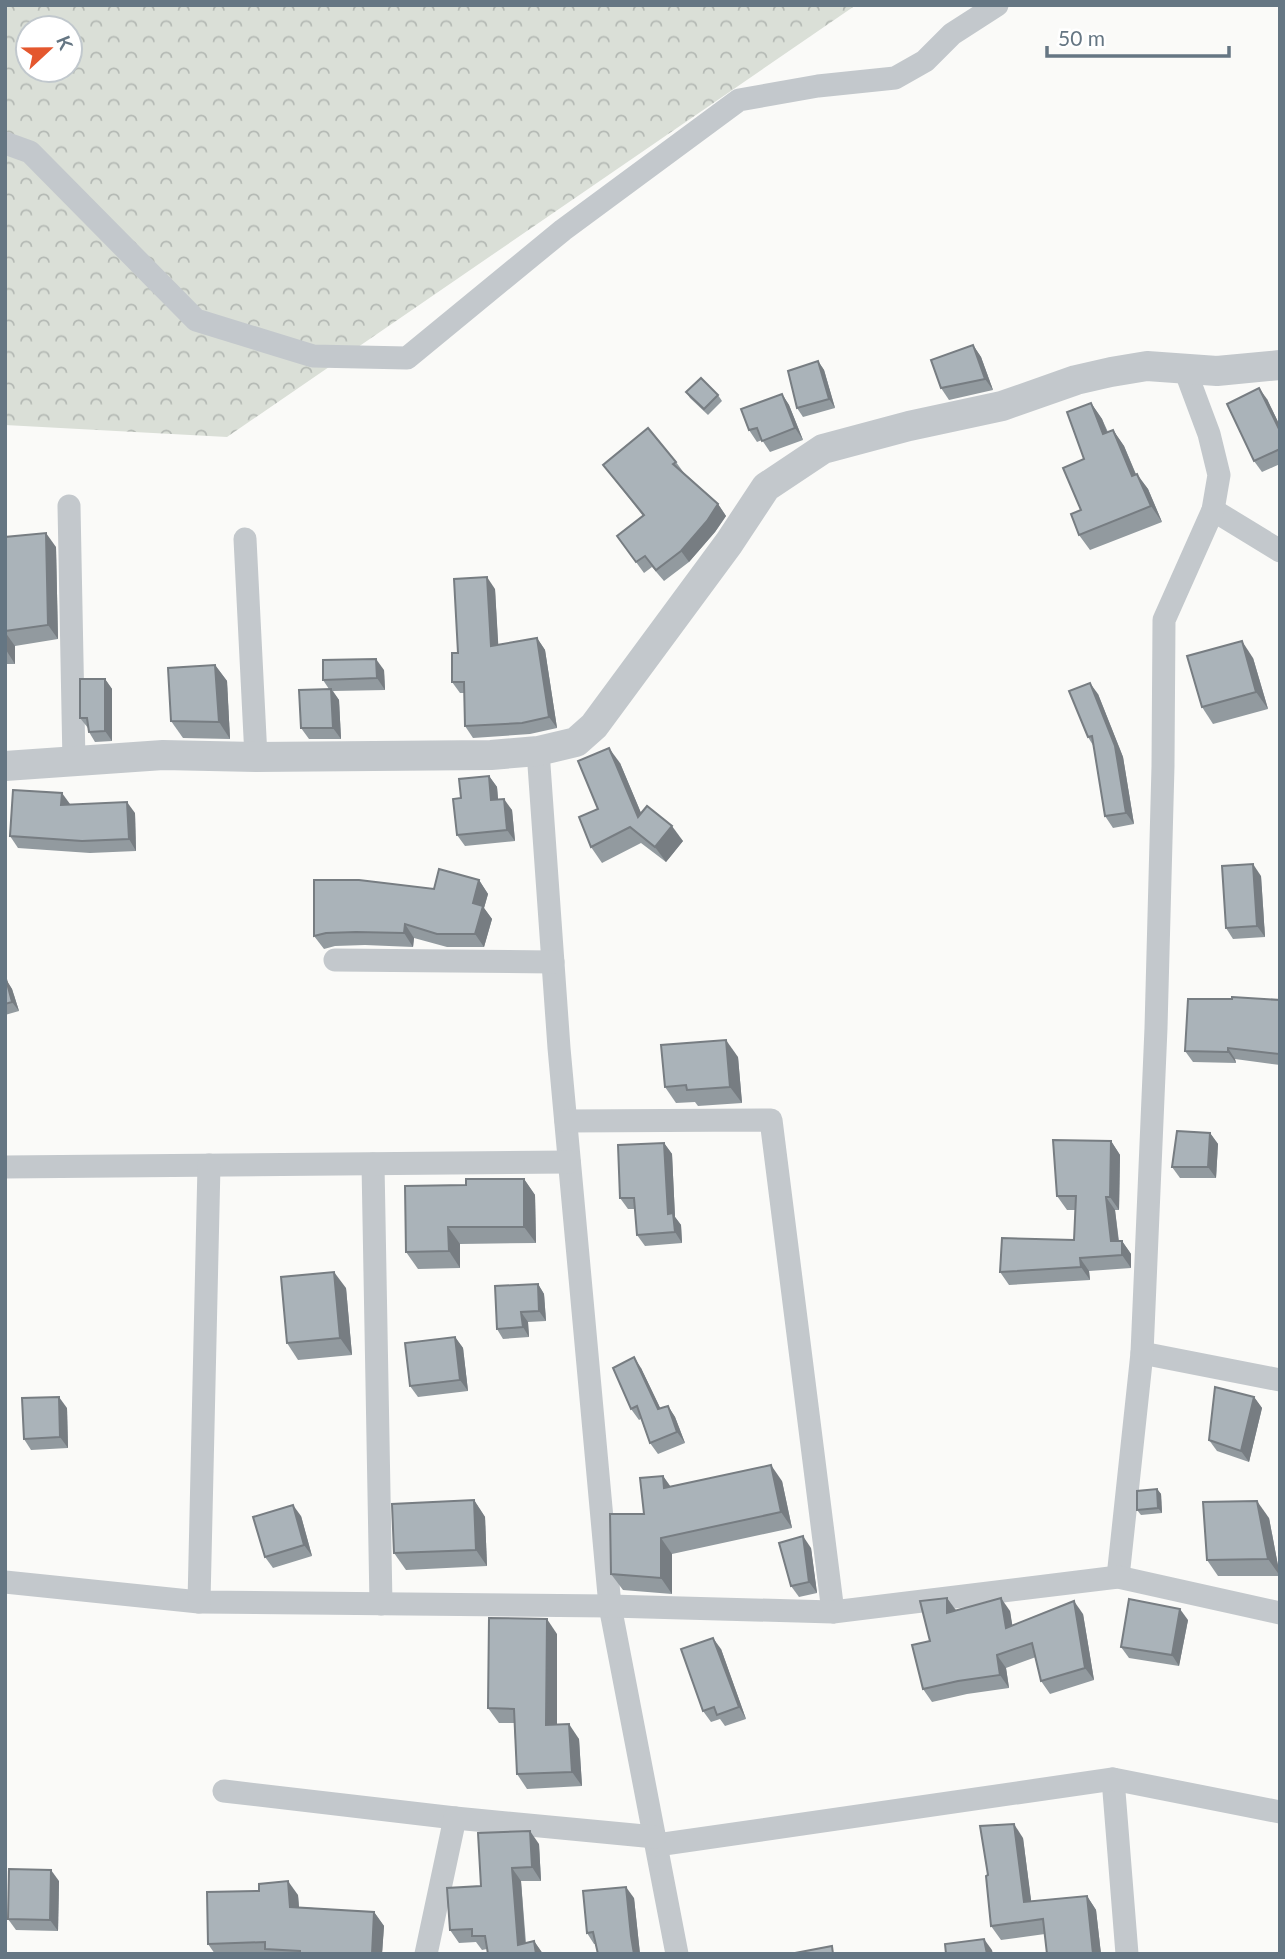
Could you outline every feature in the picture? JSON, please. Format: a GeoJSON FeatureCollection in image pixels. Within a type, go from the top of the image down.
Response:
{"type":"FeatureCollection","features":[{"type":"Feature","properties":{"kind":"street"},"geometry":{"type":"LineString","coordinates":[[5,143],[30,152],[196,320],[313,356],[407,358],[563,230],[739,100],[818,86],[895,78],[925,61],[953,33],[997,5]]}},
{"type":"Feature","properties":{"kind":"street"},"geometry":{"type":"LineString","coordinates":[[5,766],[163,755],[446,756],[538,751],[576,742],[594,726],[729,543],[766,487],[823,449],[909,426],[1002,406],[1076,380],[1147,366],[1217,371],[1280,365]]}},
{"type":"Feature","properties":{"kind":"street"},"geometry":{"type":"LineString","coordinates":[[1118,1577],[1142,1353],[1156,1028],[1164,620],[1213,510],[1219,475],[1209,433],[1184,367]]}},
{"type":"Feature","properties":{"kind":"street"},"geometry":{"type":"LineString","coordinates":[[69,506],[74,762]]}},
{"type":"Feature","properties":{"kind":"street"},"geometry":{"type":"LineString","coordinates":[[1213,510],[1280,551]]}},
{"type":"Feature","properties":{"kind":"street"},"geometry":{"type":"LineString","coordinates":[[245,539],[256,757]]}},
{"type":"Feature","properties":{"kind":"street"},"geometry":{"type":"LineString","coordinates":[[538,751],[569,1163],[610,1606],[677,1954]]}},
{"type":"Feature","properties":{"kind":"street"},"geometry":{"type":"LineString","coordinates":[[335,960],[553,961]]}},
{"type":"Feature","properties":{"kind":"street"},"geometry":{"type":"LineString","coordinates":[[566,1121],[771,1121],[834,1612]]}},
{"type":"Feature","properties":{"kind":"street"},"geometry":{"type":"LineString","coordinates":[[5,1167],[569,1163]]}},
{"type":"Feature","properties":{"kind":"street"},"geometry":{"type":"LineString","coordinates":[[373,1164],[381,1604]]}},
{"type":"Feature","properties":{"kind":"street"},"geometry":{"type":"LineString","coordinates":[[199,1602],[209,1165]]}},
{"type":"Feature","properties":{"kind":"street"},"geometry":{"type":"LineString","coordinates":[[1142,1353],[1280,1380]]}},
{"type":"Feature","properties":{"kind":"street"},"geometry":{"type":"LineString","coordinates":[[5,1582],[199,1602],[610,1606],[834,1612],[1118,1577],[1280,1614]]}},
{"type":"Feature","properties":{"kind":"street"},"geometry":{"type":"LineString","coordinates":[[1113,1779],[1128,1954]]}},
{"type":"Feature","properties":{"kind":"street"},"geometry":{"type":"LineString","coordinates":[[224,1791],[656,1841],[1113,1779],[1280,1812]]}},
{"type":"Feature","properties":{"kind":"street"},"geometry":{"type":"LineString","coordinates":[[426,1954],[455,1818]]}},
{"type":"Feature","properties":{"kind":"green space"},"geometry":{"type":"Polygon","coordinates":[[[5,5],[856,5],[227,437],[5,425],[5,5]]]}},
{"type":"Feature","properties":{"kind":"building"},"geometry":{"type":"Polygon","coordinates":[[[973,345],[985,379],[941,388],[931,360],[973,345]]]}},
{"type":"Feature","properties":{"kind":"building"},"geometry":{"type":"Polygon","coordinates":[[[818,361],[829,399],[797,408],[788,371],[818,361]]]}},
{"type":"Feature","properties":{"kind":"building"},"geometry":{"type":"Polygon","coordinates":[[[701,378],[718,395],[704,409],[686,392],[701,378]]]}},
{"type":"Feature","properties":{"kind":"building"},"geometry":{"type":"Polygon","coordinates":[[[1259,388],[1280,431],[1280,449],[1254,461],[1227,404],[1259,388]]]}},
{"type":"Feature","properties":{"kind":"building"},"geometry":{"type":"Polygon","coordinates":[[[782,394],[795,428],[762,441],[757,428],[749,430],[741,409],[782,394]]]}},
{"type":"Feature","properties":{"kind":"building"},"geometry":{"type":"Polygon","coordinates":[[[1091,403],[1103,434],[1113,430],[1132,476],[1137,474],[1151,506],[1079,535],[1071,514],[1081,510],[1063,468],[1084,459],[1067,412],[1091,403]]]}},
{"type":"Feature","properties":{"kind":"building"},"geometry":{"type":"Polygon","coordinates":[[[648,428],[676,462],[673,464],[718,504],[681,551],[656,570],[645,556],[636,562],[617,536],[644,515],[603,465],[648,428]]]}},
{"type":"Feature","properties":{"kind":"building"},"geometry":{"type":"Polygon","coordinates":[[[46,533],[48,625],[5,631],[5,537],[46,533]]]}},
{"type":"Feature","properties":{"kind":"building"},"geometry":{"type":"Polygon","coordinates":[[[487,577],[491,646],[537,638],[549,717],[522,723],[465,726],[464,682],[452,682],[452,653],[458,653],[454,579],[487,577]]]}},
{"type":"Feature","properties":{"kind":"building"},"geometry":{"type":"Polygon","coordinates":[[[1242,641],[1256,692],[1202,707],[1187,656],[1242,641]]]}},
{"type":"Feature","properties":{"kind":"building"},"geometry":{"type":"Polygon","coordinates":[[[376,659],[377,678],[323,680],[323,660],[376,659]]]}},
{"type":"Feature","properties":{"kind":"building"},"geometry":{"type":"Polygon","coordinates":[[[215,665],[219,722],[171,721],[168,668],[215,665]]]}},
{"type":"Feature","properties":{"kind":"building"},"geometry":{"type":"Polygon","coordinates":[[[80,679],[105,679],[105,731],[89,732],[87,718],[80,718],[80,679]]]}},
{"type":"Feature","properties":{"kind":"building"},"geometry":{"type":"Polygon","coordinates":[[[1090,683],[1115,746],[1126,813],[1105,816],[1092,736],[1088,737],[1069,691],[1090,683]]]}},
{"type":"Feature","properties":{"kind":"building"},"geometry":{"type":"Polygon","coordinates":[[[331,689],[333,728],[301,728],[299,690],[331,689]]]}},
{"type":"Feature","properties":{"kind":"building"},"geometry":{"type":"Polygon","coordinates":[[[609,748],[638,817],[647,806],[672,826],[655,847],[630,827],[591,847],[579,817],[598,809],[578,761],[609,748]]]}},
{"type":"Feature","properties":{"kind":"building"},"geometry":{"type":"Polygon","coordinates":[[[489,776],[491,800],[504,799],[507,830],[457,835],[453,799],[461,798],[459,779],[489,776]]]}},
{"type":"Feature","properties":{"kind":"building"},"geometry":{"type":"Polygon","coordinates":[[[13,790],[62,793],[61,805],[127,802],[129,839],[82,841],[10,836],[13,790]]]}},
{"type":"Feature","properties":{"kind":"building"},"geometry":{"type":"Polygon","coordinates":[[[1253,864],[1257,926],[1226,928],[1222,866],[1253,864]]]}},
{"type":"Feature","properties":{"kind":"building"},"geometry":{"type":"Polygon","coordinates":[[[439,869],[479,880],[473,903],[483,906],[475,934],[437,934],[405,924],[404,933],[326,933],[314,936],[314,880],[359,880],[434,889],[439,869]]]}},
{"type":"Feature","properties":{"kind":"building"},"geometry":{"type":"Polygon","coordinates":[[[5,979],[12,1002],[5,1004],[5,979]]]}},
{"type":"Feature","properties":{"kind":"building"},"geometry":{"type":"Polygon","coordinates":[[[1232,997],[1280,1000],[1279,1054],[1228,1048],[1228,1052],[1185,1051],[1188,999],[1232,997]]]}},
{"type":"Feature","properties":{"kind":"building"},"geometry":{"type":"Polygon","coordinates":[[[726,1040],[730,1087],[687,1090],[686,1085],[665,1087],[661,1045],[726,1040]]]}},
{"type":"Feature","properties":{"kind":"building"},"geometry":{"type":"Polygon","coordinates":[[[1177,1131],[1210,1133],[1208,1167],[1172,1167],[1177,1131]]]}},
{"type":"Feature","properties":{"kind":"building"},"geometry":{"type":"Polygon","coordinates":[[[1053,1140],[1111,1141],[1110,1197],[1106,1197],[1111,1241],[1122,1241],[1122,1255],[1080,1258],[1081,1267],[1000,1272],[1002,1238],[1074,1240],[1076,1196],[1057,1196],[1053,1140]]]}},
{"type":"Feature","properties":{"kind":"building"},"geometry":{"type":"Polygon","coordinates":[[[664,1143],[668,1214],[673,1213],[675,1232],[637,1235],[634,1198],[620,1198],[618,1145],[664,1143]]]}},
{"type":"Feature","properties":{"kind":"building"},"geometry":{"type":"Polygon","coordinates":[[[466,1179],[524,1179],[524,1227],[448,1227],[449,1251],[406,1252],[405,1186],[466,1185],[466,1179]]]}},
{"type":"Feature","properties":{"kind":"building"},"geometry":{"type":"Polygon","coordinates":[[[334,1272],[340,1338],[287,1343],[281,1277],[334,1272]]]}},
{"type":"Feature","properties":{"kind":"building"},"geometry":{"type":"Polygon","coordinates":[[[538,1284],[539,1311],[521,1312],[523,1327],[497,1329],[495,1286],[538,1284]]]}},
{"type":"Feature","properties":{"kind":"building"},"geometry":{"type":"Polygon","coordinates":[[[455,1337],[460,1380],[410,1386],[405,1343],[455,1337]]]}},
{"type":"Feature","properties":{"kind":"building"},"geometry":{"type":"Polygon","coordinates":[[[634,1357],[658,1409],[668,1406],[677,1432],[650,1443],[637,1406],[631,1409],[613,1368],[634,1357]]]}},
{"type":"Feature","properties":{"kind":"building"},"geometry":{"type":"Polygon","coordinates":[[[1215,1387],[1254,1397],[1241,1451],[1209,1440],[1215,1387]]]}},
{"type":"Feature","properties":{"kind":"building"},"geometry":{"type":"Polygon","coordinates":[[[59,1397],[60,1437],[24,1439],[22,1398],[59,1397]]]}},
{"type":"Feature","properties":{"kind":"building"},"geometry":{"type":"Polygon","coordinates":[[[771,1465],[781,1512],[661,1538],[661,1578],[611,1574],[610,1514],[644,1514],[640,1478],[663,1476],[664,1488],[771,1465]]]}},
{"type":"Feature","properties":{"kind":"building"},"geometry":{"type":"Polygon","coordinates":[[[1157,1489],[1158,1508],[1137,1510],[1137,1491],[1157,1489]]]}},
{"type":"Feature","properties":{"kind":"building"},"geometry":{"type":"Polygon","coordinates":[[[474,1500],[476,1550],[394,1553],[392,1504],[474,1500]]]}},
{"type":"Feature","properties":{"kind":"building"},"geometry":{"type":"Polygon","coordinates":[[[1257,1501],[1268,1559],[1207,1560],[1203,1502],[1257,1501]]]}},
{"type":"Feature","properties":{"kind":"building"},"geometry":{"type":"Polygon","coordinates":[[[293,1505],[304,1545],[265,1557],[253,1517],[293,1505]]]}},
{"type":"Feature","properties":{"kind":"building"},"geometry":{"type":"Polygon","coordinates":[[[803,1536],[809,1582],[791,1586],[779,1543],[803,1536]]]}},
{"type":"Feature","properties":{"kind":"building"},"geometry":{"type":"Polygon","coordinates":[[[947,1598],[947,1613],[1001,1598],[1006,1628],[1074,1601],[1085,1668],[1041,1681],[1032,1643],[997,1655],[1000,1675],[923,1689],[912,1645],[930,1641],[920,1601],[947,1598]]]}},
{"type":"Feature","properties":{"kind":"building"},"geometry":{"type":"Polygon","coordinates":[[[1129,1599],[1180,1609],[1172,1655],[1121,1647],[1129,1599]]]}},
{"type":"Feature","properties":{"kind":"building"},"geometry":{"type":"Polygon","coordinates":[[[489,1618],[547,1619],[546,1725],[569,1724],[572,1772],[517,1774],[514,1709],[488,1708],[489,1618]]]}},
{"type":"Feature","properties":{"kind":"building"},"geometry":{"type":"Polygon","coordinates":[[[713,1638],[739,1707],[717,1715],[714,1707],[703,1711],[681,1649],[713,1638]]]}},
{"type":"Feature","properties":{"kind":"building"},"geometry":{"type":"Polygon","coordinates":[[[1014,1824],[1024,1902],[1087,1896],[1093,1954],[1047,1954],[1043,1919],[991,1926],[988,1875],[980,1826],[1014,1824]]]}},
{"type":"Feature","properties":{"kind":"building"},"geometry":{"type":"Polygon","coordinates":[[[530,1831],[532,1867],[512,1868],[518,1945],[534,1941],[536,1954],[488,1954],[485,1936],[472,1936],[472,1929],[450,1930],[447,1888],[481,1886],[478,1833],[530,1831]]]}},
{"type":"Feature","properties":{"kind":"building"},"geometry":{"type":"Polygon","coordinates":[[[9,1869],[51,1870],[50,1920],[8,1919],[9,1869]]]}},
{"type":"Feature","properties":{"kind":"building"},"geometry":{"type":"Polygon","coordinates":[[[288,1881],[290,1907],[374,1912],[372,1954],[300,1954],[300,1951],[265,1949],[265,1942],[208,1944],[207,1892],[259,1891],[259,1884],[288,1881]]]}},
{"type":"Feature","properties":{"kind":"building"},"geometry":{"type":"Polygon","coordinates":[[[626,1887],[634,1954],[598,1954],[593,1932],[587,1933],[583,1891],[626,1887]]]}},
{"type":"Feature","properties":{"kind":"building"},"geometry":{"type":"Polygon","coordinates":[[[984,1939],[987,1954],[946,1954],[945,1944],[984,1939]]]}},
{"type":"Feature","properties":{"kind":"building"},"geometry":{"type":"Polygon","coordinates":[[[832,1946],[833,1954],[795,1953],[832,1946]]]}}]}
